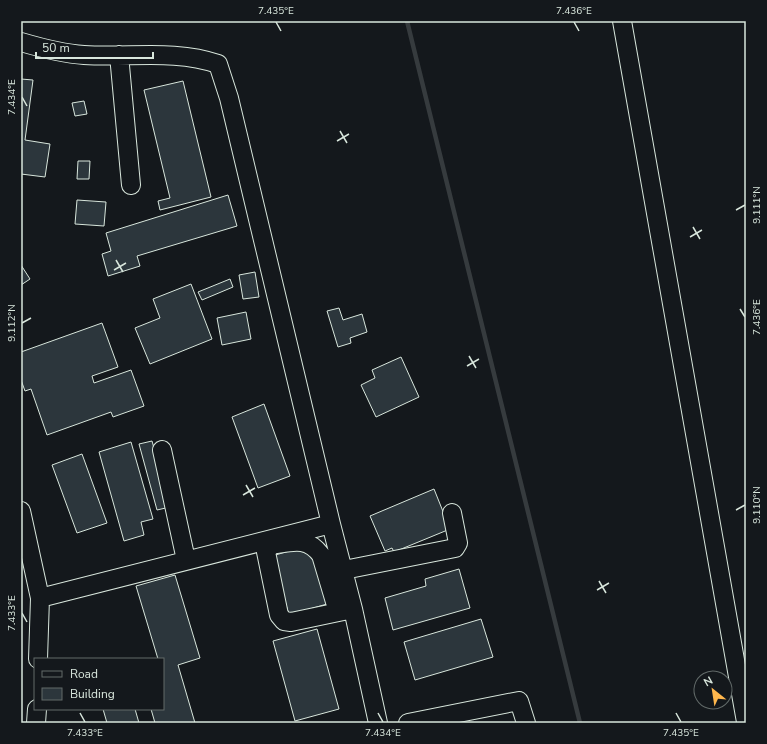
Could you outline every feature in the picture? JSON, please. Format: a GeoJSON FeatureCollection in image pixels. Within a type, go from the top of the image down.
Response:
{"type":"FeatureCollection","features":[{"type":"Feature","properties":{"kind":"street"},"geometry":{"type":"LineString","coordinates":[[622,21],[746,722]]}},
{"type":"Feature","properties":{"kind":"street"},"geometry":{"type":"LineString","coordinates":[[21,42],[83,55],[164,55],[201,58],[218,64],[229,98],[331,524],[344,570],[346,610]]}},
{"type":"Feature","properties":{"kind":"street"},"geometry":{"type":"LineString","coordinates":[[119,55],[131,184]]}},
{"type":"Feature","properties":{"kind":"street"},"geometry":{"type":"LineString","coordinates":[[162,450],[186,560]]}},
{"type":"Feature","properties":{"kind":"street"},"geometry":{"type":"LineString","coordinates":[[21,511],[40,598],[38,658]]}},
{"type":"Feature","properties":{"kind":"street"},"geometry":{"type":"LineString","coordinates":[[344,570],[455,548],[458,543],[452,513]]}},
{"type":"Feature","properties":{"kind":"street"},"geometry":{"type":"LineString","coordinates":[[40,598],[331,524]]}},
{"type":"Feature","properties":{"kind":"street"},"geometry":{"type":"LineString","coordinates":[[346,610],[291,622],[284,621],[280,616],[266,552],[267,548],[271,545],[303,541],[316,549],[321,555],[346,610],[378,723]]}},
{"type":"Feature","properties":{"kind":"street"},"geometry":{"type":"LineString","coordinates":[[408,723],[519,701],[526,723]]}},
{"type":"Feature","properties":{"kind":"street"},"geometry":{"type":"LineString","coordinates":[[36,723],[37,710]]}},
{"type":"Feature","properties":{"kind":"building"},"geometry":{"type":"Polygon","coordinates":[[[21,79],[33,80],[25,140],[50,144],[45,177],[21,174],[21,79]]]}},
{"type":"Feature","properties":{"kind":"building"},"geometry":{"type":"Polygon","coordinates":[[[183,81],[211,197],[160,210],[158,201],[170,198],[144,90],[183,81]]]}},
{"type":"Feature","properties":{"kind":"building"},"geometry":{"type":"Polygon","coordinates":[[[84,101],[87,114],[75,116],[72,103],[84,101]]]}},
{"type":"Feature","properties":{"kind":"building"},"geometry":{"type":"Polygon","coordinates":[[[78,161],[90,161],[89,179],[77,179],[78,161]]]}},
{"type":"Feature","properties":{"kind":"building"},"geometry":{"type":"Polygon","coordinates":[[[228,195],[237,226],[137,256],[140,266],[108,276],[102,254],[111,251],[106,233],[228,195]]]}},
{"type":"Feature","properties":{"kind":"building"},"geometry":{"type":"Polygon","coordinates":[[[77,200],[106,202],[104,226],[75,224],[77,200]]]}},
{"type":"Feature","properties":{"kind":"building"},"geometry":{"type":"Polygon","coordinates":[[[21,265],[30,279],[21,285],[21,265]]]}},
{"type":"Feature","properties":{"kind":"building"},"geometry":{"type":"Polygon","coordinates":[[[255,272],[259,297],[243,299],[239,275],[255,272]]]}},
{"type":"Feature","properties":{"kind":"building"},"geometry":{"type":"Polygon","coordinates":[[[230,279],[233,287],[202,300],[198,292],[230,279]]]}},
{"type":"Feature","properties":{"kind":"building"},"geometry":{"type":"Polygon","coordinates":[[[191,284],[212,339],[150,364],[135,328],[160,318],[153,299],[191,284]]]}},
{"type":"Feature","properties":{"kind":"building"},"geometry":{"type":"Polygon","coordinates":[[[339,308],[343,320],[362,314],[367,332],[350,338],[351,343],[338,347],[327,311],[339,308]]]}},
{"type":"Feature","properties":{"kind":"building"},"geometry":{"type":"Polygon","coordinates":[[[246,312],[251,339],[222,345],[217,318],[246,312]]]}},
{"type":"Feature","properties":{"kind":"building"},"geometry":{"type":"Polygon","coordinates":[[[102,323],[118,367],[92,376],[94,383],[131,370],[144,406],[113,417],[111,412],[47,435],[31,389],[25,391],[21,380],[21,352],[102,323]]]}},
{"type":"Feature","properties":{"kind":"building"},"geometry":{"type":"Polygon","coordinates":[[[401,357],[419,397],[376,417],[361,385],[375,378],[372,370],[401,357]]]}},
{"type":"Feature","properties":{"kind":"building"},"geometry":{"type":"Polygon","coordinates":[[[264,404],[290,476],[258,488],[232,417],[264,404]]]}},
{"type":"Feature","properties":{"kind":"building"},"geometry":{"type":"Polygon","coordinates":[[[152,441],[170,507],[157,510],[139,444],[152,441]]]}},
{"type":"Feature","properties":{"kind":"building"},"geometry":{"type":"Polygon","coordinates":[[[131,442],[153,519],[141,522],[144,535],[124,541],[99,452],[131,442]]]}},
{"type":"Feature","properties":{"kind":"building"},"geometry":{"type":"Polygon","coordinates":[[[82,454],[107,523],[77,533],[52,465],[82,454]]]}},
{"type":"Feature","properties":{"kind":"building"},"geometry":{"type":"Polygon","coordinates":[[[434,489],[450,529],[394,552],[392,548],[385,551],[370,516],[434,489]]]}},
{"type":"Feature","properties":{"kind":"building"},"geometry":{"type":"Polygon","coordinates":[[[310,545],[327,604],[289,615],[272,556],[310,545]]]}},
{"type":"Feature","properties":{"kind":"building"},"geometry":{"type":"Polygon","coordinates":[[[459,569],[470,608],[393,630],[385,598],[426,586],[425,579],[459,569]]]}},
{"type":"Feature","properties":{"kind":"building"},"geometry":{"type":"Polygon","coordinates":[[[175,575],[200,658],[178,665],[195,723],[155,723],[151,710],[164,710],[164,658],[158,658],[136,586],[175,575]]]}},
{"type":"Feature","properties":{"kind":"building"},"geometry":{"type":"Polygon","coordinates":[[[481,619],[493,657],[415,680],[404,642],[481,619]]]}},
{"type":"Feature","properties":{"kind":"building"},"geometry":{"type":"Polygon","coordinates":[[[317,629],[339,709],[295,721],[273,641],[317,629]]]}},
{"type":"Feature","properties":{"kind":"building"},"geometry":{"type":"Polygon","coordinates":[[[103,710],[135,710],[139,723],[107,723],[103,710]]]}},
{"type":"Feature","properties":{"kind":"waterway"},"geometry":{"type":"LineString","coordinates":[[407,21],[580,723]]}}]}
